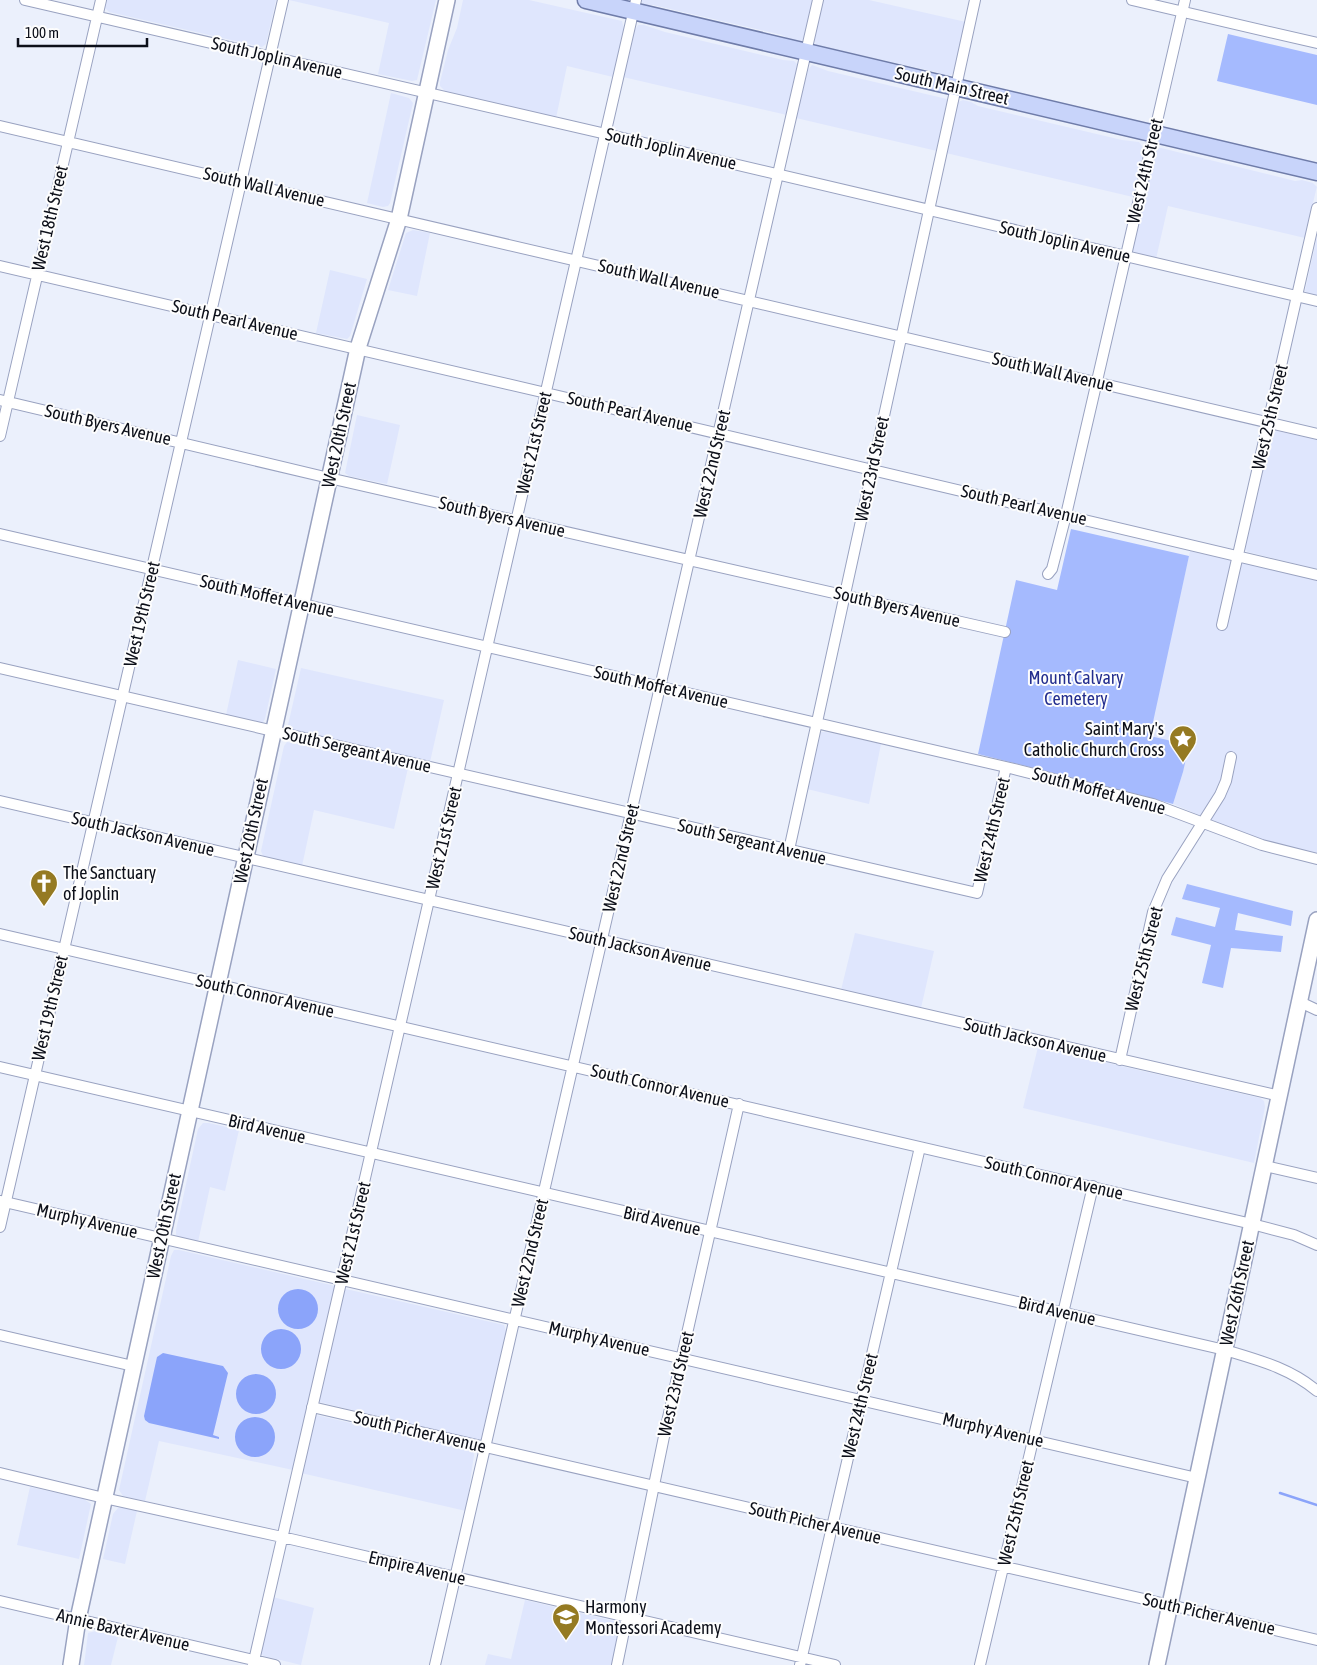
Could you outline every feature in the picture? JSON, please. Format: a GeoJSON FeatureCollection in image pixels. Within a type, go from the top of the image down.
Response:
{"type":"FeatureCollection","features":[{"type":"Feature","properties":{"kind":"main road","name":"West 20th Street"},"geometry":{"type":"LineString","coordinates":[[71,1665],[78,1619],[104,1498],[358,348],[399,219],[447,0]]}},
{"type":"Feature","properties":{"kind":"main road","name":"South Main Street"},"geometry":{"type":"LineString","coordinates":[[586,0],[635,6],[806,52],[1317,172]]}},
{"type":"Feature","properties":{"kind":"main road","name":"West 26th Street"},"geometry":{"type":"LineString","coordinates":[[1157,1665],[1317,920]]}},
{"type":"Feature","properties":{"kind":"street","name":"South Joplin Avenue"},"geometry":{"type":"LineString","coordinates":[[25,0],[1317,301]]}},
{"type":"Feature","properties":{"kind":"street","name":"West 18th Street"},"geometry":{"type":"LineString","coordinates":[[0,436],[4,401],[37,275],[101,0]]}},
{"type":"Feature","properties":{"kind":"street","name":"West 19th Street"},"geometry":{"type":"LineString","coordinates":[[0,1227],[3,1201],[35,1075],[283,0]]}},
{"type":"Feature","properties":{"kind":"street","name":"West 22nd Street"},"geometry":{"type":"LineString","coordinates":[[435,1665],[818,0]]}},
{"type":"Feature","properties":{"kind":"street","name":"West 23rd Street"},"geometry":{"type":"LineString","coordinates":[[789,850],[975,0]]}},
{"type":"Feature","properties":{"kind":"street"},"geometry":{"type":"LineString","coordinates":[[1132,0],[1317,44]]}},
{"type":"Feature","properties":{"kind":"street","name":"West 24th Street"},"geometry":{"type":"LineString","coordinates":[[1048,574],[1052,569],[1066,515],[1184,0]]}},
{"type":"Feature","properties":{"kind":"street","name":"West 21st Street"},"geometry":{"type":"LineString","coordinates":[[254,1663],[635,6]]}},
{"type":"Feature","properties":{"kind":"street","name":"South Wall Avenue"},"geometry":{"type":"LineString","coordinates":[[0,126],[242,181],[1317,434]]}},
{"type":"Feature","properties":{"kind":"street","name":"West 25th Street"},"geometry":{"type":"LineString","coordinates":[[1222,625],[1317,208]]}},
{"type":"Feature","properties":{"kind":"street","name":"South Pearl Avenue"},"geometry":{"type":"LineString","coordinates":[[0,266],[358,348],[1317,575]]}},
{"type":"Feature","properties":{"kind":"street","name":"South Byers Avenue"},"geometry":{"type":"LineString","coordinates":[[4,401],[329,478],[1005,632]]}},
{"type":"Feature","properties":{"kind":"street","name":"South Moffet Avenue"},"geometry":{"type":"LineString","coordinates":[[0,534],[1006,767],[1152,804],[1262,845],[1317,859]]}},
{"type":"Feature","properties":{"kind":"street","name":"South Sergeant Avenue"},"geometry":{"type":"LineString","coordinates":[[0,668],[977,893]]}},
{"type":"Feature","properties":{"kind":"street","name":"West 25th Street"},"geometry":{"type":"LineString","coordinates":[[1120,1060],[1152,912],[1167,879],[1223,788],[1231,757]]}},
{"type":"Feature","properties":{"kind":"street","name":"West 24th Street"},"geometry":{"type":"LineString","coordinates":[[977,893],[1006,767]]}},
{"type":"Feature","properties":{"kind":"street","name":"South Jackson Avenue"},"geometry":{"type":"LineString","coordinates":[[0,801],[1280,1096]]}},
{"type":"Feature","properties":{"kind":"street","name":"South Connor Avenue"},"geometry":{"type":"LineString","coordinates":[[0,934],[1092,1186],[1294,1235],[1317,1245]]}},
{"type":"Feature","properties":{"kind":"street"},"geometry":{"type":"LineString","coordinates":[[1300,1002],[1317,1010]]}},
{"type":"Feature","properties":{"kind":"street","name":"Bird Avenue"},"geometry":{"type":"LineString","coordinates":[[0,1067],[1225,1350],[1279,1368],[1301,1379],[1317,1391]]}},
{"type":"Feature","properties":{"kind":"street","name":"West 23rd Street"},"geometry":{"type":"LineString","coordinates":[[617,1665],[628,1618],[638,1555],[739,1104]]}},
{"type":"Feature","properties":{"kind":"street","name":"West 24th Street"},"geometry":{"type":"LineString","coordinates":[[801,1661],[920,1147]]}},
{"type":"Feature","properties":{"kind":"street"},"geometry":{"type":"LineString","coordinates":[[1265,1166],[1317,1178]]}},
{"type":"Feature","properties":{"kind":"street","name":"West 25th Street"},"geometry":{"type":"LineString","coordinates":[[980,1665],[1092,1186]]}},
{"type":"Feature","properties":{"kind":"street","name":"Murphy Avenue"},"geometry":{"type":"LineString","coordinates":[[3,1201],[1198,1478]]}},
{"type":"Feature","properties":{"kind":"street"},"geometry":{"type":"LineString","coordinates":[[0,1335],[134,1366]]}},
{"type":"Feature","properties":{"kind":"street","name":"South Picher Avenue"},"geometry":{"type":"LineString","coordinates":[[312,1407],[1317,1640]]}},
{"type":"Feature","properties":{"kind":"street","name":"Empire Avenue"},"geometry":{"type":"LineString","coordinates":[[0,1473],[455,1577],[801,1661],[835,1665]]}},
{"type":"Feature","properties":{"kind":"street","name":"Annie Baxter Avenue"},"geometry":{"type":"LineString","coordinates":[[0,1601],[254,1663],[276,1665]]}},
{"type":"Feature","properties":{"kind":"shaded area"},"geometry":{"type":"Polygon","coordinates":[[[106,0],[276,0],[266,44],[262,47],[109,12],[105,8],[106,0]]]}},
{"type":"Feature","properties":{"kind":"shaded area"},"geometry":{"type":"Polygon","coordinates":[[[289,0],[436,0],[417,80],[412,81],[378,74],[389,23],[289,0]]]}},
{"type":"Feature","properties":{"kind":"shaded area"},"geometry":{"type":"Polygon","coordinates":[[[463,0],[529,0],[622,21],[624,29],[613,77],[567,66],[556,118],[446,92],[440,86],[440,82],[448,50],[457,28],[463,0]]]}},
{"type":"Feature","properties":{"kind":"shaded area"},"geometry":{"type":"Polygon","coordinates":[[[641,0],[814,0],[805,36],[802,41],[799,41],[790,40],[782,35],[653,5],[647,6],[641,0]]]}},
{"type":"Feature","properties":{"kind":"shaded area"},"geometry":{"type":"Polygon","coordinates":[[[823,0],[869,0],[966,22],[953,73],[951,75],[943,75],[816,45],[814,39],[823,0]]]}},
{"type":"Feature","properties":{"kind":"shaded area"},"geometry":{"type":"Polygon","coordinates":[[[638,25],[794,61],[798,65],[787,115],[623,77],[638,25]]]}},
{"type":"Feature","properties":{"kind":"shaded area"},"geometry":{"type":"Polygon","coordinates":[[[812,65],[828,71],[947,99],[937,151],[796,118],[808,70],[812,65]]]}},
{"type":"Feature","properties":{"kind":"shaded area"},"geometry":{"type":"Polygon","coordinates":[[[391,93],[409,98],[413,103],[390,203],[388,206],[383,207],[367,203],[391,93]]]}},
{"type":"Feature","properties":{"kind":"shaded area"},"geometry":{"type":"Polygon","coordinates":[[[963,100],[978,106],[1122,140],[1139,142],[1144,149],[1133,197],[946,153],[956,105],[963,100]]]}},
{"type":"Feature","properties":{"kind":"shaded area"},"geometry":{"type":"Polygon","coordinates":[[[1161,148],[1295,181],[1302,180],[1313,183],[1317,187],[1305,238],[1168,206],[1156,259],[1133,253],[1132,249],[1156,149],[1161,148]]]}},
{"type":"Feature","properties":{"kind":"shaded area"},"geometry":{"type":"Polygon","coordinates":[[[413,230],[430,233],[417,296],[388,290],[406,233],[413,230]]]}},
{"type":"Feature","properties":{"kind":"shaded area"},"geometry":{"type":"Polygon","coordinates":[[[1317,237],[1317,296],[1308,294],[1305,291],[1317,237]]]}},
{"type":"Feature","properties":{"kind":"shaded area"},"geometry":{"type":"Polygon","coordinates":[[[330,270],[367,279],[350,336],[347,339],[316,333],[330,270]]]}},
{"type":"Feature","properties":{"kind":"shaded area"},"geometry":{"type":"Polygon","coordinates":[[[357,415],[400,425],[387,484],[349,476],[345,473],[357,415]]]}},
{"type":"Feature","properties":{"kind":"shaded area"},"geometry":{"type":"Polygon","coordinates":[[[1277,431],[1317,440],[1317,569],[1248,552],[1245,549],[1271,436],[1277,431]]]}},
{"type":"Feature","properties":{"kind":"shaded area"},"geometry":{"type":"Polygon","coordinates":[[[1190,551],[1317,580],[1317,853],[1313,854],[1261,841],[1173,804],[1183,772],[1149,737],[1190,551]]]}},
{"type":"Feature","properties":{"kind":"shaded area"},"geometry":{"type":"Polygon","coordinates":[[[238,660],[276,669],[263,722],[226,715],[238,660]]]}},
{"type":"Feature","properties":{"kind":"shaded area"},"geometry":{"type":"Polygon","coordinates":[[[301,668],[444,700],[430,762],[290,729],[288,725],[301,668]]]}},
{"type":"Feature","properties":{"kind":"shaded area"},"geometry":{"type":"Polygon","coordinates":[[[821,732],[881,744],[869,804],[807,789],[821,732]]]}},
{"type":"Feature","properties":{"kind":"shaded area"},"geometry":{"type":"Polygon","coordinates":[[[287,742],[408,768],[394,829],[314,810],[302,866],[263,856],[261,851],[284,746],[287,742]]]}},
{"type":"Feature","properties":{"kind":"shaded area"},"geometry":{"type":"Polygon","coordinates":[[[855,933],[934,951],[921,1008],[841,990],[855,933]]]}},
{"type":"Feature","properties":{"kind":"shaded area"},"geometry":{"type":"Polygon","coordinates":[[[1038,1047],[1260,1098],[1264,1101],[1265,1107],[1254,1163],[1023,1108],[1038,1047]]]}},
{"type":"Feature","properties":{"kind":"shaded area"},"geometry":{"type":"Polygon","coordinates":[[[203,1123],[239,1130],[225,1191],[210,1187],[198,1242],[180,1238],[176,1235],[176,1230],[198,1129],[203,1123]]]}},
{"type":"Feature","properties":{"kind":"shaded area"},"geometry":{"type":"Polygon","coordinates":[[[174,1250],[331,1285],[334,1286],[334,1290],[293,1470],[159,1441],[145,1501],[123,1496],[119,1490],[171,1256],[174,1250]]]}},
{"type":"Feature","properties":{"kind":"shaded area"},"geometry":{"type":"Polygon","coordinates":[[[302,1289],[309,1292],[315,1298],[318,1309],[317,1317],[309,1326],[302,1329],[294,1329],[287,1326],[279,1317],[278,1305],[281,1298],[290,1290],[302,1289]]]}},
{"type":"Feature","properties":{"kind":"shaded area"},"geometry":{"type":"Polygon","coordinates":[[[346,1289],[504,1325],[506,1331],[481,1439],[477,1440],[319,1402],[343,1292],[346,1289]]]}},
{"type":"Feature","properties":{"kind":"shaded area"},"geometry":{"type":"Polygon","coordinates":[[[285,1329],[292,1332],[298,1338],[301,1349],[300,1357],[292,1366],[285,1369],[277,1369],[270,1366],[262,1357],[261,1345],[264,1338],[273,1330],[285,1329]]]}},
{"type":"Feature","properties":{"kind":"shaded area"},"geometry":{"type":"Polygon","coordinates":[[[163,1353],[223,1366],[228,1373],[213,1435],[219,1437],[219,1439],[149,1423],[145,1420],[144,1416],[157,1357],[163,1353]]]}},
{"type":"Feature","properties":{"kind":"shaded area"},"geometry":{"type":"Polygon","coordinates":[[[260,1374],[267,1377],[273,1383],[276,1394],[275,1402],[267,1411],[260,1414],[252,1414],[245,1411],[237,1402],[236,1390],[239,1383],[248,1375],[260,1374]]]}},
{"type":"Feature","properties":{"kind":"shaded area"},"geometry":{"type":"Polygon","coordinates":[[[316,1415],[473,1451],[466,1511],[301,1473],[316,1415]]]}},
{"type":"Feature","properties":{"kind":"shaded area"},"geometry":{"type":"Polygon","coordinates":[[[259,1417],[266,1420],[272,1426],[275,1437],[274,1445],[266,1454],[259,1457],[251,1457],[244,1454],[236,1445],[235,1433],[238,1426],[247,1418],[259,1417]]]}},
{"type":"Feature","properties":{"kind":"shaded area"},"geometry":{"type":"Polygon","coordinates":[[[30,1487],[84,1499],[91,1504],[79,1559],[17,1545],[30,1487]]]}},
{"type":"Feature","properties":{"kind":"shaded area"},"geometry":{"type":"Polygon","coordinates":[[[122,1507],[137,1511],[125,1564],[103,1559],[113,1514],[118,1508],[122,1507]]]}},
{"type":"Feature","properties":{"kind":"shaded area"},"geometry":{"type":"Polygon","coordinates":[[[273,1597],[314,1608],[301,1665],[261,1654],[273,1597]]]}},
{"type":"Feature","properties":{"kind":"shaded area","name":"Harmony Montessori Academy"},"geometry":{"type":"Polygon","coordinates":[[[525,1600],[618,1622],[620,1627],[612,1665],[485,1665],[488,1654],[511,1659],[525,1600]]]}},
{"type":"Feature","properties":{"kind":"shaded area"},"geometry":{"type":"Polygon","coordinates":[[[96,1631],[118,1637],[111,1665],[84,1665],[88,1633],[96,1631]]]}},
{"type":"Feature","properties":{"kind":"green space"},"geometry":{"type":"Polygon","coordinates":[[[1228,34],[1317,55],[1317,105],[1217,81],[1228,34]]]}},
{"type":"Feature","properties":{"kind":"green space","name":"Mount Calvary Cemetery"},"geometry":{"type":"Polygon","coordinates":[[[1071,529],[1189,556],[1150,736],[1189,745],[1173,804],[978,754],[1016,580],[1057,590],[1071,529]]]}},
{"type":"Feature","properties":{"kind":"green space"},"geometry":{"type":"Polygon","coordinates":[[[1187,884],[1293,911],[1291,926],[1238,913],[1235,930],[1283,936],[1281,952],[1231,948],[1223,988],[1202,983],[1211,945],[1171,935],[1176,917],[1215,927],[1220,908],[1182,899],[1187,884]]]}},
{"type":"Feature","properties":{"kind":"waterway"},"geometry":{"type":"LineString","coordinates":[[1280,1493],[1317,1505]]}},
{"type":"Feature","properties":{"kind":"place","name":"Saint Mary's Catholic Church Cross"},"geometry":{"type":"Point","coordinates":[1183,763]}},
{"type":"Feature","properties":{"kind":"place","name":"The Sanctuary of Joplin"},"geometry":{"type":"Point","coordinates":[44,907]}},
{"type":"Feature","properties":{"kind":"place","name":"Harmony Montessori Academy"},"geometry":{"type":"Point","coordinates":[566,1641]}}]}
